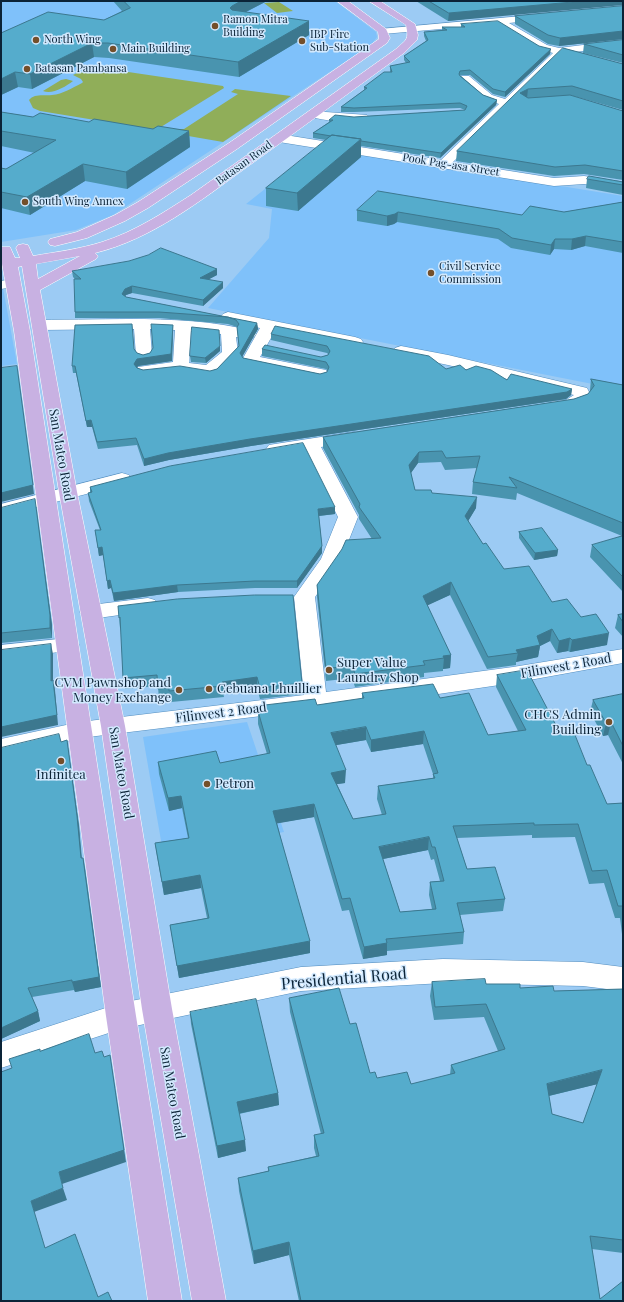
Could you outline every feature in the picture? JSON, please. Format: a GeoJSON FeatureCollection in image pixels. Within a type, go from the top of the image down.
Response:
{"type":"FeatureCollection","features":[{"type":"Feature","properties":{"kind":"main road"},"geometry":{"type":"LineString","coordinates":[[342,1],[383,31]]}},
{"type":"Feature","properties":{"kind":"main road"},"geometry":{"type":"LineString","coordinates":[[374,1],[410,24],[412,30]]}},
{"type":"Feature","properties":{"kind":"main road","name":"Batasan Road"},"geometry":{"type":"LineString","coordinates":[[33,249],[79,252],[116,242],[154,225],[187,204],[265,149],[296,125],[400,51],[412,40],[414,35],[412,30]]}},
{"type":"Feature","properties":{"kind":"main road","name":"Batasan Road"},"geometry":{"type":"LineString","coordinates":[[4,257],[82,235],[120,218],[143,205],[233,146],[374,48],[385,38],[383,31]]}},
{"type":"Feature","properties":{"kind":"main road"},"geometry":{"type":"LineString","coordinates":[[233,146],[265,149]]}},
{"type":"Feature","properties":{"kind":"main road"},"geometry":{"type":"LineString","coordinates":[[33,288],[116,242]]}},
{"type":"Feature","properties":{"kind":"main road","name":"San Mateo Road"},"geometry":{"type":"LineString","coordinates":[[33,249],[33,288],[39,325],[57,495],[68,645],[121,1016],[165,1301]]}},
{"type":"Feature","properties":{"kind":"main road","name":"San Mateo Road"},"geometry":{"type":"LineString","coordinates":[[4,257],[21,368],[91,612],[131,831],[157,1009],[209,1301]]}},
{"type":"Feature","properties":{"kind":"street"},"geometry":{"type":"LineString","coordinates":[[383,31],[412,30],[550,16]]}},
{"type":"Feature","properties":{"kind":"street"},"geometry":{"type":"LineString","coordinates":[[513,20],[560,51]]}},
{"type":"Feature","properties":{"kind":"street"},"geometry":{"type":"LineString","coordinates":[[501,22],[543,47],[623,68]]}},
{"type":"Feature","properties":{"kind":"street"},"geometry":{"type":"LineString","coordinates":[[524,36],[536,35]]}},
{"type":"Feature","properties":{"kind":"street"},"geometry":{"type":"LineString","coordinates":[[444,164],[560,51],[622,43]]}},
{"type":"Feature","properties":{"kind":"street"},"geometry":{"type":"LineString","coordinates":[[465,78],[488,97],[506,103]]}},
{"type":"Feature","properties":{"kind":"street"},"geometry":{"type":"LineString","coordinates":[[312,114],[342,117],[377,116]]}},
{"type":"Feature","properties":{"kind":"street"},"geometry":{"type":"LineString","coordinates":[[296,125],[312,128]]}},
{"type":"Feature","properties":{"kind":"street","name":"Pook Pag-asa Street"},"geometry":{"type":"LineString","coordinates":[[279,138],[554,182],[584,180],[623,186]]}},
{"type":"Feature","properties":{"kind":"street"},"geometry":{"type":"LineString","coordinates":[[194,311],[266,338]]}},
{"type":"Feature","properties":{"kind":"street"},"geometry":{"type":"LineString","coordinates":[[39,325],[183,326],[228,330],[266,338],[379,347],[448,360],[576,389],[581,392],[583,396],[572,404],[542,408]]}},
{"type":"Feature","properties":{"kind":"street"},"geometry":{"type":"LineString","coordinates":[[142,325],[144,362],[210,371],[230,353],[228,330]]}},
{"type":"Feature","properties":{"kind":"street"},"geometry":{"type":"LineString","coordinates":[[181,366],[183,326]]}},
{"type":"Feature","properties":{"kind":"street"},"geometry":{"type":"LineString","coordinates":[[266,338],[250,360],[320,374]]}},
{"type":"Feature","properties":{"kind":"street"},"geometry":{"type":"LineString","coordinates":[[259,451],[370,434]]}},
{"type":"Feature","properties":{"kind":"street"},"geometry":{"type":"LineString","coordinates":[[310,443],[348,517],[331,560],[304,597],[316,702]]}},
{"type":"Feature","properties":{"kind":"street"},"geometry":{"type":"LineString","coordinates":[[1,510],[134,476]]}},
{"type":"Feature","properties":{"kind":"street"},"geometry":{"type":"LineString","coordinates":[[283,597],[304,597]]}},
{"type":"Feature","properties":{"kind":"street"},"geometry":{"type":"LineString","coordinates":[[91,612],[170,602]]}},
{"type":"Feature","properties":{"kind":"street"},"geometry":{"type":"LineString","coordinates":[[1,652],[68,645]]}},
{"type":"Feature","properties":{"kind":"street","name":"Filinvest 2 Road"},"geometry":{"type":"LineString","coordinates":[[1,748],[80,730],[316,702],[513,675],[623,656]]}},
{"type":"Feature","properties":{"kind":"street","name":"Presidential Road"},"geometry":{"type":"LineString","coordinates":[[1,1055],[121,1016],[301,980],[443,971],[583,974],[623,979]]}},
{"type":"Feature","properties":{"kind":"shaded area"},"geometry":{"type":"Polygon","coordinates":[[[1,1],[335,1],[376,32],[377,37],[372,44],[113,215],[76,230],[1,242],[1,1]]]}},
{"type":"Feature","properties":{"kind":"shaded area","name":"Civil Service Commission"},"geometry":{"type":"Polygon","coordinates":[[[318,147],[623,196],[623,390],[208,308],[269,238],[272,209],[246,204],[318,147]]]}},
{"type":"Feature","properties":{"kind":"shaded area"},"geometry":{"type":"Polygon","coordinates":[[[3,288],[17,364],[1,366],[1,289],[3,288]]]}},
{"type":"Feature","properties":{"kind":"shaded area"},"geometry":{"type":"Polygon","coordinates":[[[247,722],[284,832],[163,852],[143,737],[247,722]]]}},
{"type":"Feature","properties":{"kind":"green space"},"geometry":{"type":"Polygon","coordinates":[[[279,2],[293,11],[277,13],[264,3],[279,2]]]}},
{"type":"Feature","properties":{"kind":"green space"},"geometry":{"type":"Polygon","coordinates":[[[108,69],[223,86],[224,88],[156,130],[40,111],[33,108],[29,100],[34,96],[60,93],[82,83],[83,82],[81,79],[73,75],[77,73],[108,69]]]}},
{"type":"Feature","properties":{"kind":"green space"},"geometry":{"type":"Polygon","coordinates":[[[66,79],[73,81],[54,91],[43,91],[61,80],[66,79]]]}},
{"type":"Feature","properties":{"kind":"green space"},"geometry":{"type":"Polygon","coordinates":[[[235,89],[291,96],[223,142],[171,133],[172,129],[184,129],[238,94],[231,92],[235,89]]]}},
{"type":"Feature","properties":{"kind":"building"},"geometry":{"type":"Polygon","coordinates":[[[124,1],[241,1],[230,8],[232,10],[309,21],[238,62],[108,43],[92,43],[30,74],[15,72],[1,79],[1,33],[48,12],[104,20],[130,8],[124,1]]]}},
{"type":"Feature","properties":{"kind":"building"},"geometry":{"type":"Polygon","coordinates":[[[429,1],[584,1],[449,13],[429,1]]]}},
{"type":"Feature","properties":{"kind":"building"},"geometry":{"type":"Polygon","coordinates":[[[623,6],[623,31],[560,38],[548,35],[515,16],[623,6]]]}},
{"type":"Feature","properties":{"kind":"building"},"geometry":{"type":"Polygon","coordinates":[[[498,21],[539,46],[551,49],[505,92],[493,89],[470,70],[460,71],[460,76],[483,95],[497,100],[441,153],[361,141],[361,139],[313,133],[333,120],[329,120],[335,115],[354,117],[465,110],[467,106],[460,103],[354,108],[341,107],[367,88],[364,87],[384,72],[392,72],[390,66],[410,62],[404,56],[428,40],[424,32],[447,30],[442,27],[465,27],[461,24],[498,21]]]}},
{"type":"Feature","properties":{"kind":"building"},"geometry":{"type":"Polygon","coordinates":[[[623,40],[623,55],[584,44],[623,40]]]}},
{"type":"Feature","properties":{"kind":"building"},"geometry":{"type":"Polygon","coordinates":[[[563,48],[623,64],[623,101],[572,86],[528,89],[520,93],[528,98],[570,95],[623,111],[623,171],[585,165],[555,167],[457,151],[563,48]]]}},
{"type":"Feature","properties":{"kind":"building"},"geometry":{"type":"Polygon","coordinates":[[[1,112],[33,117],[40,113],[89,122],[94,119],[153,129],[158,126],[189,131],[126,172],[83,164],[27,197],[1,192],[1,168],[6,169],[56,140],[1,131],[1,112]]]}},
{"type":"Feature","properties":{"kind":"building"},"geometry":{"type":"Polygon","coordinates":[[[332,135],[361,139],[297,193],[266,188],[332,135]]]}},
{"type":"Feature","properties":{"kind":"building"},"geometry":{"type":"Polygon","coordinates":[[[589,176],[623,182],[623,185],[587,179],[589,176]]]}},
{"type":"Feature","properties":{"kind":"building"},"geometry":{"type":"Polygon","coordinates":[[[378,191],[522,215],[530,206],[564,212],[623,202],[623,242],[586,236],[572,239],[555,239],[551,245],[512,238],[499,229],[398,212],[387,216],[357,210],[378,191]]]}},
{"type":"Feature","properties":{"kind":"building"},"geometry":{"type":"Polygon","coordinates":[[[161,248],[217,269],[200,278],[223,282],[203,300],[132,286],[125,289],[122,294],[126,297],[226,317],[159,312],[75,312],[74,279],[81,279],[72,271],[129,261],[148,255],[161,248]]]}},
{"type":"Feature","properties":{"kind":"building"},"geometry":{"type":"Polygon","coordinates":[[[229,318],[257,323],[240,353],[243,358],[320,374],[327,372],[329,367],[326,362],[262,349],[265,345],[321,357],[328,355],[330,351],[327,346],[271,334],[275,326],[429,356],[446,369],[460,365],[466,370],[476,366],[491,370],[507,380],[511,374],[572,389],[567,392],[250,439],[168,453],[144,459],[136,438],[97,442],[91,420],[86,421],[75,366],[72,366],[75,325],[132,324],[134,349],[137,353],[143,355],[150,353],[153,348],[151,324],[173,325],[171,354],[137,359],[134,364],[137,368],[143,370],[180,366],[210,371],[217,369],[239,346],[237,327],[239,324],[236,320],[229,318]]]}},
{"type":"Feature","properties":{"kind":"building"},"geometry":{"type":"Polygon","coordinates":[[[192,327],[219,330],[220,346],[205,358],[190,356],[192,327]]]}},
{"type":"Feature","properties":{"kind":"building"},"geometry":{"type":"Polygon","coordinates":[[[17,366],[33,485],[1,493],[1,368],[17,366]]]}},
{"type":"Feature","properties":{"kind":"building"},"geometry":{"type":"Polygon","coordinates":[[[591,379],[623,385],[623,523],[509,477],[517,488],[473,482],[480,456],[446,458],[442,451],[419,452],[409,465],[415,490],[431,490],[432,493],[477,497],[465,516],[483,544],[486,543],[504,569],[529,566],[552,602],[567,599],[581,617],[596,614],[609,633],[572,640],[570,638],[559,641],[552,629],[537,636],[540,645],[516,650],[518,653],[488,657],[451,582],[423,596],[451,655],[443,656],[444,658],[423,661],[425,665],[355,674],[352,665],[326,669],[317,585],[342,549],[346,540],[381,538],[359,507],[360,504],[323,437],[574,399],[588,394],[594,386],[591,379]]]}},
{"type":"Feature","properties":{"kind":"building"},"geometry":{"type":"Polygon","coordinates":[[[303,443],[335,507],[318,509],[322,546],[297,581],[255,581],[177,585],[113,593],[110,580],[107,581],[102,547],[98,548],[95,530],[101,530],[88,493],[92,492],[90,487],[170,466],[303,443]]]}},
{"type":"Feature","properties":{"kind":"building"},"geometry":{"type":"Polygon","coordinates":[[[35,499],[50,615],[50,628],[1,633],[1,508],[35,499]]]}},
{"type":"Feature","properties":{"kind":"building"},"geometry":{"type":"Polygon","coordinates":[[[542,528],[558,550],[535,553],[519,532],[542,528]]]}},
{"type":"Feature","properties":{"kind":"building"},"geometry":{"type":"Polygon","coordinates":[[[623,536],[623,577],[592,545],[623,536]]]}},
{"type":"Feature","properties":{"kind":"building"},"geometry":{"type":"Polygon","coordinates":[[[255,595],[293,595],[302,683],[260,688],[257,677],[222,682],[223,686],[169,691],[169,688],[158,689],[157,675],[123,678],[120,617],[119,618],[118,606],[177,599],[255,595]]]}},
{"type":"Feature","properties":{"kind":"building"},"geometry":{"type":"Polygon","coordinates":[[[623,614],[623,622],[618,615],[623,614]]]}},
{"type":"Feature","properties":{"kind":"building"},"geometry":{"type":"Polygon","coordinates":[[[51,644],[51,681],[53,680],[57,715],[1,727],[1,650],[51,644]]]}},
{"type":"Feature","properties":{"kind":"building"},"geometry":{"type":"Polygon","coordinates":[[[527,670],[559,731],[573,730],[587,765],[590,765],[607,804],[623,803],[623,906],[618,906],[607,870],[592,871],[578,824],[534,825],[534,823],[453,826],[467,869],[495,867],[505,899],[457,903],[464,932],[386,939],[387,943],[364,947],[350,898],[342,899],[314,804],[273,811],[310,941],[177,966],[170,925],[209,918],[200,875],[162,882],[155,843],[189,838],[181,796],[168,798],[158,762],[216,751],[220,763],[270,753],[258,711],[266,710],[265,705],[315,699],[317,705],[364,698],[362,693],[433,684],[440,698],[469,693],[488,735],[526,730],[497,675],[527,670]],[[366,727],[331,733],[346,770],[331,773],[353,819],[386,814],[378,786],[435,778],[433,774],[438,773],[424,731],[371,740],[366,727]],[[429,837],[379,847],[400,912],[436,909],[430,882],[444,881],[435,847],[432,847],[429,837]]]}},
{"type":"Feature","properties":{"kind":"building"},"geometry":{"type":"Polygon","coordinates":[[[623,694],[623,746],[611,722],[606,723],[593,700],[623,694]]]}},
{"type":"Feature","properties":{"kind":"building"},"geometry":{"type":"Polygon","coordinates":[[[59,734],[61,742],[67,740],[81,858],[83,858],[99,977],[28,988],[38,1011],[1,1028],[1,748],[59,734]]]}},
{"type":"Feature","properties":{"kind":"building"},"geometry":{"type":"Polygon","coordinates":[[[485,979],[486,984],[520,984],[520,988],[553,986],[554,991],[623,989],[623,1240],[590,1236],[600,1299],[623,1281],[623,1301],[301,1301],[289,1242],[253,1251],[238,1178],[269,1171],[268,1167],[319,1156],[314,1135],[324,1133],[289,998],[339,988],[350,1024],[356,1023],[370,1073],[375,1072],[377,1078],[407,1072],[411,1084],[455,1073],[451,1065],[505,1049],[486,1004],[435,1007],[432,982],[485,979]],[[602,1070],[547,1084],[552,1114],[583,1123],[602,1070]]]}},
{"type":"Feature","properties":{"kind":"building"},"geometry":{"type":"Polygon","coordinates":[[[256,999],[278,1093],[237,1102],[245,1140],[217,1146],[190,1012],[256,999]]]}},
{"type":"Feature","properties":{"kind":"building"},"geometry":{"type":"Polygon","coordinates":[[[89,1034],[95,1053],[102,1051],[104,1057],[110,1055],[124,1150],[59,1172],[63,1188],[31,1201],[45,1248],[75,1234],[98,1297],[108,1292],[112,1301],[1,1301],[1,1072],[12,1068],[9,1059],[40,1049],[40,1051],[89,1034]]]}},
{"type":"Feature","properties":{"kind":"place","name":"Ramon Mitra Building"},"geometry":{"type":"Point","coordinates":[215,26]}},
{"type":"Feature","properties":{"kind":"place","name":"North Wing"},"geometry":{"type":"Point","coordinates":[36,40]}},
{"type":"Feature","properties":{"kind":"place","name":"IBP Fire Sub-Station"},"geometry":{"type":"Point","coordinates":[302,41]}},
{"type":"Feature","properties":{"kind":"place","name":"Main Building"},"geometry":{"type":"Point","coordinates":[113,49]}},
{"type":"Feature","properties":{"kind":"place","name":"Batasan Pambansa"},"geometry":{"type":"Point","coordinates":[27,69]}},
{"type":"Feature","properties":{"kind":"place","name":"South Wing Annex"},"geometry":{"type":"Point","coordinates":[25,202]}},
{"type":"Feature","properties":{"kind":"place","name":"Civil Service Commission"},"geometry":{"type":"Point","coordinates":[431,273]}},
{"type":"Feature","properties":{"kind":"place","name":"Super Value Laundry Shop"},"geometry":{"type":"Point","coordinates":[329,670]}},
{"type":"Feature","properties":{"kind":"place","name":"Cebuana Lhuillier"},"geometry":{"type":"Point","coordinates":[209,689]}},
{"type":"Feature","properties":{"kind":"place","name":"CVM Pawnshop and Money Exchange"},"geometry":{"type":"Point","coordinates":[179,690]}},
{"type":"Feature","properties":{"kind":"place","name":"CHCS Admin Building"},"geometry":{"type":"Point","coordinates":[609,722]}},
{"type":"Feature","properties":{"kind":"place","name":"Infinitea"},"geometry":{"type":"Point","coordinates":[61,761]}},
{"type":"Feature","properties":{"kind":"place","name":"Petron"},"geometry":{"type":"Point","coordinates":[207,784]}}]}
